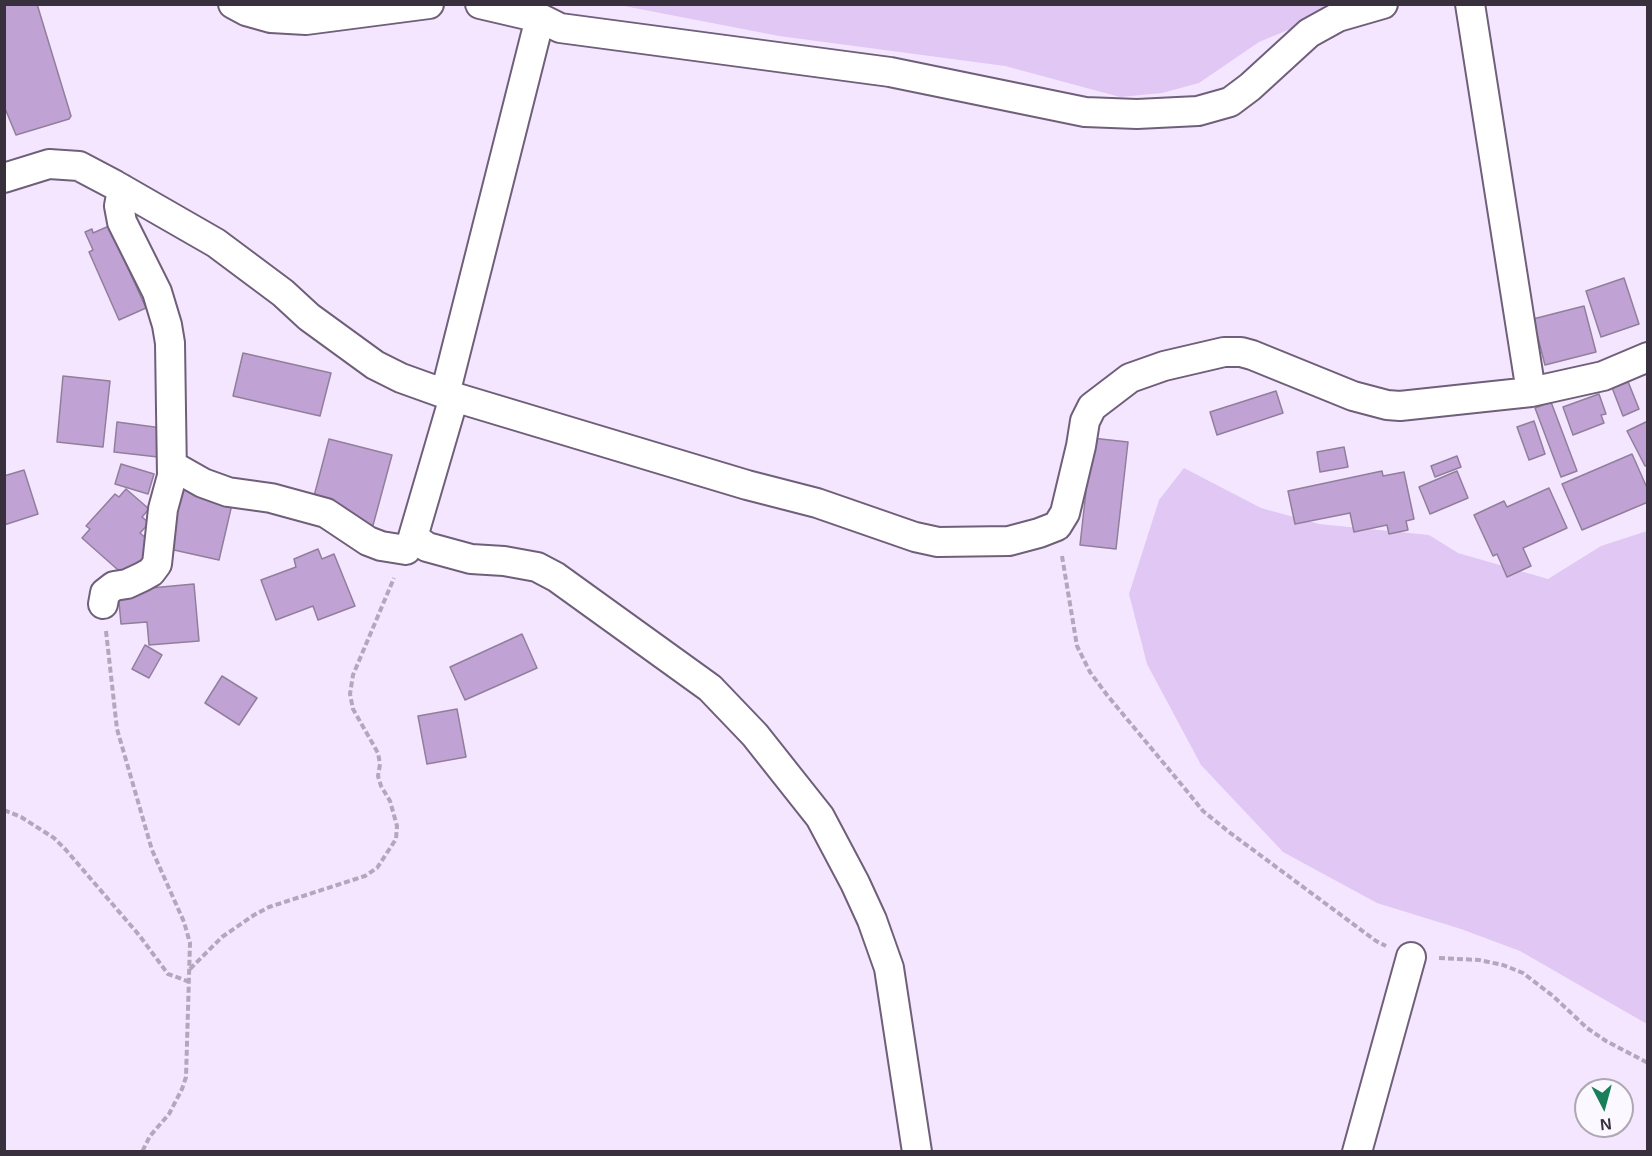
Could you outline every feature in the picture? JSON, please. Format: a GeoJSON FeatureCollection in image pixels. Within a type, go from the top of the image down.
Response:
{"type":"FeatureCollection","features":[{"type":"Feature","properties":{"kind":"street"},"geometry":{"type":"LineString","coordinates":[[233,4],[246,11],[271,18],[306,20],[429,4]]}},
{"type":"Feature","properties":{"kind":"street"},"geometry":{"type":"LineString","coordinates":[[480,4],[540,18],[560,28],[890,72],[1085,112],[1137,114],[1198,111],[1230,102],[1250,87],[1309,33],[1338,17],[1383,4]]}},
{"type":"Feature","properties":{"kind":"street"},"geometry":{"type":"LineString","coordinates":[[1470,4],[1531,392]]}},
{"type":"Feature","properties":{"kind":"street"},"geometry":{"type":"LineString","coordinates":[[540,18],[450,396],[413,537],[427,547],[471,559],[504,561],[537,567],[556,577],[710,688],[754,735],[820,817],[872,920],[890,968],[917,1152]]}},
{"type":"Feature","properties":{"kind":"street"},"geometry":{"type":"LineString","coordinates":[[4,178],[49,164],[79,166],[216,243],[283,293],[309,317],[375,365],[401,378],[450,396],[747,485],[817,502],[915,537],[938,542],[1009,541],[1057,526],[1065,513],[1081,446],[1084,421],[1092,407],[1130,378],[1164,366],[1224,352],[1241,352],[1353,396],[1387,405],[1446,402],[1531,392],[1603,376],[1647,357]]}},
{"type":"Feature","properties":{"kind":"street"},"geometry":{"type":"LineString","coordinates":[[103,604],[105,592],[114,586],[127,584],[152,572],[157,564],[160,527],[173,466],[170,344],[167,326],[157,292],[122,222],[119,206],[122,189]]}},
{"type":"Feature","properties":{"kind":"street"},"geometry":{"type":"LineString","coordinates":[[173,466],[203,483],[228,492],[271,498],[326,513],[368,541],[381,546],[406,550]]}},
{"type":"Feature","properties":{"kind":"street"},"geometry":{"type":"LineString","coordinates":[[1357,1152],[1411,957]]}},
{"type":"Feature","properties":{"kind":"path"},"geometry":{"type":"LineString","coordinates":[[1057,526],[1077,646],[1090,672],[1203,811],[1376,941],[1411,957],[1479,960],[1503,965],[1523,973],[1553,996],[1587,1028],[1647,1064]]}},
{"type":"Feature","properties":{"kind":"path"},"geometry":{"type":"LineString","coordinates":[[190,969],[222,937],[254,915],[269,907],[364,876],[377,868],[396,839],[397,826],[390,801],[378,776],[380,764],[378,753],[353,709],[350,694],[353,675],[406,550]]}},
{"type":"Feature","properties":{"kind":"path"},"geometry":{"type":"LineString","coordinates":[[103,604],[117,729],[152,850],[184,922],[190,943],[184,1083],[169,1114],[150,1136],[142,1152]]}},
{"type":"Feature","properties":{"kind":"path"},"geometry":{"type":"LineString","coordinates":[[4,810],[21,817],[54,838],[124,918],[168,974],[190,982]]}},
{"type":"Feature","properties":{"kind":"shaded area"},"geometry":{"type":"Polygon","coordinates":[[[619,5],[1371,5],[1329,13],[1259,42],[1199,83],[1162,93],[1120,97],[1005,66],[779,36],[619,5]]]}},
{"type":"Feature","properties":{"kind":"shaded area"},"geometry":{"type":"Polygon","coordinates":[[[1184,468],[1261,508],[1319,524],[1429,535],[1458,553],[1548,579],[1601,546],[1647,531],[1647,1024],[1520,951],[1461,929],[1377,903],[1283,852],[1201,765],[1147,664],[1129,594],[1159,500],[1184,468]]]}},
{"type":"Feature","properties":{"kind":"building"},"geometry":{"type":"Polygon","coordinates":[[[4,4],[37,4],[71,116],[69,119],[16,135],[4,106],[4,4]]]}},
{"type":"Feature","properties":{"kind":"building"},"geometry":{"type":"Polygon","coordinates":[[[109,226],[146,308],[119,320],[89,252],[93,250],[85,232],[92,229],[93,233],[109,226]]]}},
{"type":"Feature","properties":{"kind":"building"},"geometry":{"type":"Polygon","coordinates":[[[1624,278],[1639,324],[1601,337],[1586,291],[1624,278]]]}},
{"type":"Feature","properties":{"kind":"building"},"geometry":{"type":"Polygon","coordinates":[[[1584,306],[1596,352],[1545,365],[1533,319],[1584,306]]]}},
{"type":"Feature","properties":{"kind":"building"},"geometry":{"type":"Polygon","coordinates":[[[243,353],[331,373],[320,416],[233,396],[243,353]]]}},
{"type":"Feature","properties":{"kind":"building"},"geometry":{"type":"Polygon","coordinates":[[[63,376],[110,381],[103,447],[57,442],[63,376]]]}},
{"type":"Feature","properties":{"kind":"building"},"geometry":{"type":"Polygon","coordinates":[[[1627,379],[1639,409],[1623,416],[1611,385],[1627,379]]]}},
{"type":"Feature","properties":{"kind":"building"},"geometry":{"type":"Polygon","coordinates":[[[1276,391],[1283,413],[1217,435],[1210,412],[1276,391]]]}},
{"type":"Feature","properties":{"kind":"building"},"geometry":{"type":"Polygon","coordinates":[[[1599,394],[1606,414],[1601,415],[1604,423],[1573,435],[1563,407],[1599,394]]]}},
{"type":"Feature","properties":{"kind":"building"},"geometry":{"type":"Polygon","coordinates":[[[1551,402],[1577,471],[1561,477],[1535,408],[1551,402]]]}},
{"type":"Feature","properties":{"kind":"building"},"geometry":{"type":"Polygon","coordinates":[[[1534,421],[1545,454],[1529,460],[1517,427],[1534,421]]]}},
{"type":"Feature","properties":{"kind":"building"},"geometry":{"type":"Polygon","coordinates":[[[1648,421],[1648,465],[1645,466],[1627,431],[1648,421]]]}},
{"type":"Feature","properties":{"kind":"building"},"geometry":{"type":"Polygon","coordinates":[[[117,422],[162,428],[158,457],[114,452],[117,422]]]}},
{"type":"Feature","properties":{"kind":"building"},"geometry":{"type":"Polygon","coordinates":[[[1092,438],[1128,442],[1116,549],[1080,545],[1092,438]]]}},
{"type":"Feature","properties":{"kind":"building"},"geometry":{"type":"Polygon","coordinates":[[[329,439],[392,455],[372,529],[313,500],[329,439]]]}},
{"type":"Feature","properties":{"kind":"building"},"geometry":{"type":"Polygon","coordinates":[[[1344,447],[1348,467],[1320,472],[1317,452],[1344,447]]]}},
{"type":"Feature","properties":{"kind":"building"},"geometry":{"type":"Polygon","coordinates":[[[1632,454],[1648,490],[1648,502],[1582,530],[1562,484],[1632,454]]]}},
{"type":"Feature","properties":{"kind":"building"},"geometry":{"type":"Polygon","coordinates":[[[1457,456],[1461,467],[1435,477],[1431,466],[1457,456]]]}},
{"type":"Feature","properties":{"kind":"building"},"geometry":{"type":"Polygon","coordinates":[[[121,464],[154,474],[148,494],[115,484],[121,464]]]}},
{"type":"Feature","properties":{"kind":"building"},"geometry":{"type":"Polygon","coordinates":[[[24,470],[38,514],[4,525],[4,476],[24,470]]]}},
{"type":"Feature","properties":{"kind":"building"},"geometry":{"type":"Polygon","coordinates":[[[1382,471],[1383,476],[1404,472],[1414,519],[1406,521],[1408,530],[1389,534],[1387,525],[1354,532],[1350,513],[1295,524],[1288,491],[1382,471]]]}},
{"type":"Feature","properties":{"kind":"building"},"geometry":{"type":"Polygon","coordinates":[[[1457,471],[1468,498],[1430,514],[1419,487],[1457,471]]]}},
{"type":"Feature","properties":{"kind":"building"},"geometry":{"type":"Polygon","coordinates":[[[180,487],[233,500],[219,560],[165,548],[180,487]]]}},
{"type":"Feature","properties":{"kind":"building"},"geometry":{"type":"Polygon","coordinates":[[[1549,488],[1567,528],[1523,548],[1531,566],[1507,577],[1497,554],[1493,556],[1474,515],[1504,501],[1507,507],[1549,488]]]}},
{"type":"Feature","properties":{"kind":"building"},"geometry":{"type":"Polygon","coordinates":[[[126,489],[149,509],[142,517],[149,523],[140,533],[154,545],[126,577],[82,538],[90,529],[86,526],[115,494],[119,497],[126,489]]]}},
{"type":"Feature","properties":{"kind":"building"},"geometry":{"type":"Polygon","coordinates":[[[318,549],[322,559],[334,554],[355,606],[318,620],[313,606],[276,620],[261,580],[296,567],[294,559],[318,549]]]}},
{"type":"Feature","properties":{"kind":"building"},"geometry":{"type":"Polygon","coordinates":[[[194,584],[199,641],[149,645],[147,622],[121,624],[118,591],[194,584]]]}},
{"type":"Feature","properties":{"kind":"building"},"geometry":{"type":"Polygon","coordinates":[[[522,634],[537,668],[465,700],[450,667],[522,634]]]}},
{"type":"Feature","properties":{"kind":"building"},"geometry":{"type":"Polygon","coordinates":[[[145,645],[162,655],[149,678],[132,669],[145,645]]]}},
{"type":"Feature","properties":{"kind":"building"},"geometry":{"type":"Polygon","coordinates":[[[222,676],[257,698],[239,725],[205,703],[222,676]]]}},
{"type":"Feature","properties":{"kind":"building"},"geometry":{"type":"Polygon","coordinates":[[[457,709],[466,757],[427,764],[418,716],[457,709]]]}}]}
